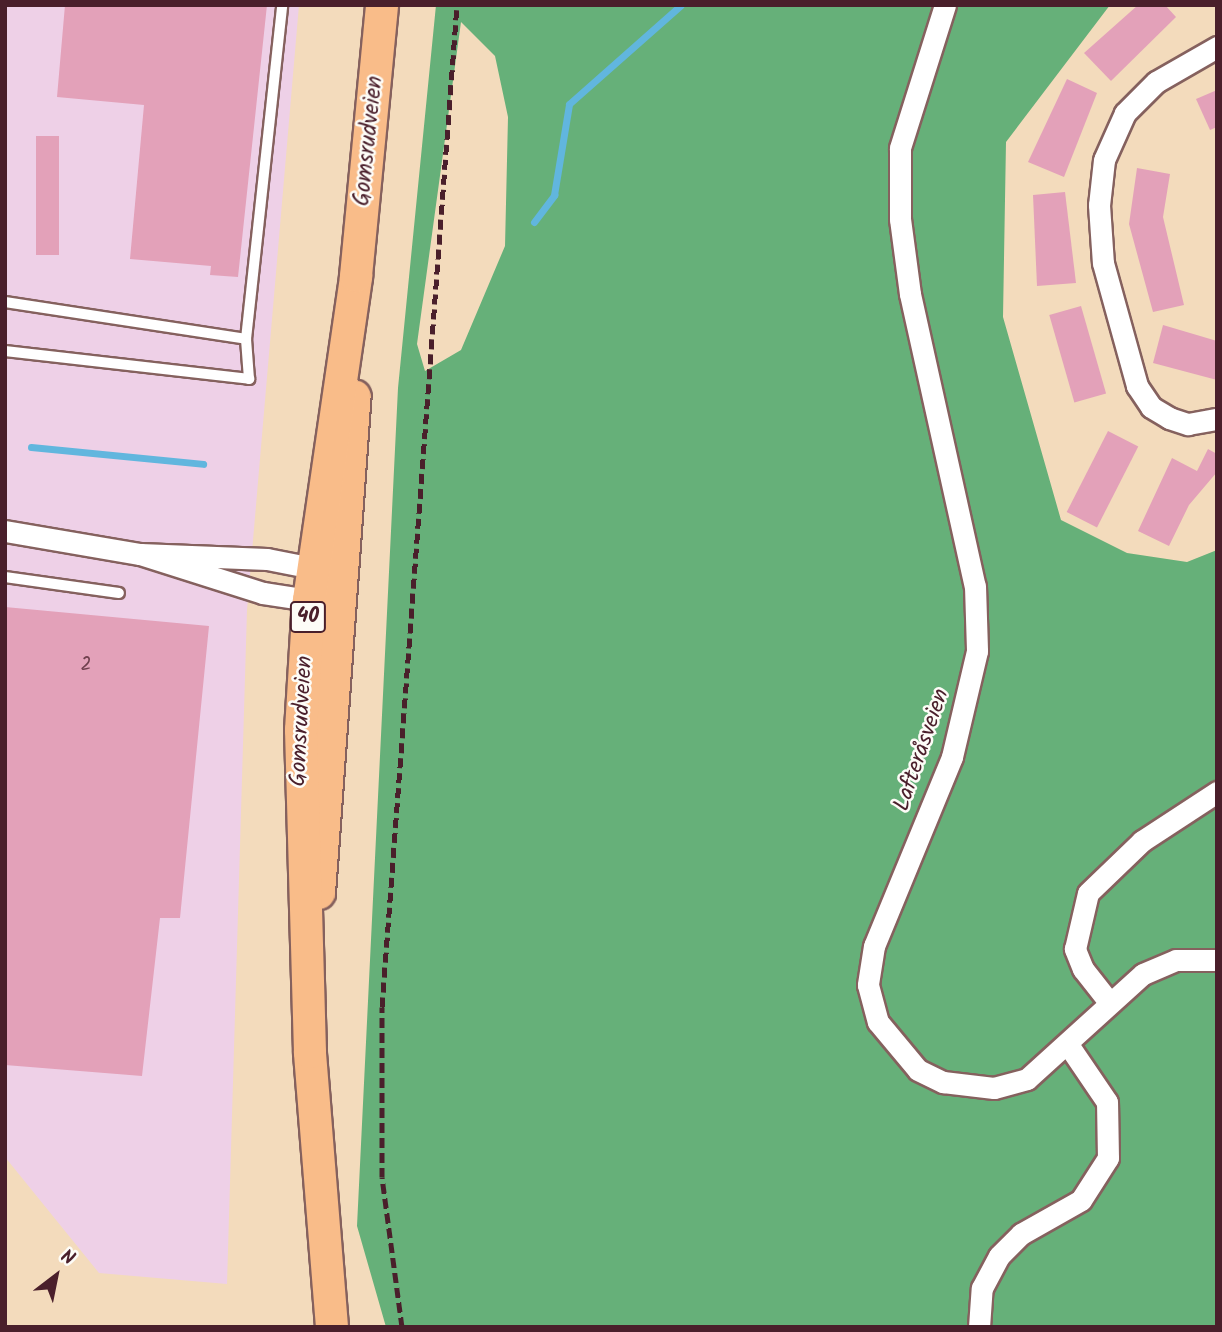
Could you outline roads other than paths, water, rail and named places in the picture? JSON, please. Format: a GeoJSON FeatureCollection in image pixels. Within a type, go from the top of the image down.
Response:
{"type":"FeatureCollection","features":[{"type":"Feature","properties":{"kind":"main road","name":"Gomsrudveien"},"geometry":{"type":"LineString","coordinates":[[332,1327],[317,1185],[298,800],[309,600],[356,276],[382,5]]}},
{"type":"Feature","properties":{"kind":"main road","name":"Gomsrudveien"},"geometry":{"type":"LineString","coordinates":[[307,960],[319,895],[342,583],[357,373],[356,276]]}},
{"type":"Feature","properties":{"kind":"street","name":"Lafteråsveien"},"geometry":{"type":"LineString","coordinates":[[945,5],[900,148],[900,219],[910,294],[975,586],[977,651],[968,708],[874,946],[868,985],[892,1046],[918,1070],[943,1082],[994,1088],[1027,1079],[1069,1046],[1109,1002],[1143,974],[1176,960],[1217,960]]}},
{"type":"Feature","properties":{"kind":"street"},"geometry":{"type":"LineString","coordinates":[[1217,47],[1156,82],[1125,113],[1104,160],[1099,205],[1103,262],[1137,386],[1151,407],[1169,418],[1188,424],[1217,419]]}},
{"type":"Feature","properties":{"kind":"street"},"geometry":{"type":"LineString","coordinates":[[5,531],[140,554],[309,600],[342,583],[315,565],[140,554]]}},
{"type":"Feature","properties":{"kind":"street"},"geometry":{"type":"LineString","coordinates":[[1109,1002],[1083,969],[1075,949],[1088,893],[1114,863],[1217,792]]}},
{"type":"Feature","properties":{"kind":"street"},"geometry":{"type":"LineString","coordinates":[[979,1327],[982,1288],[999,1256],[1021,1234],[1081,1200],[1108,1158],[1107,1102],[1069,1046]]}},
{"type":"Feature","properties":{"kind":"lane"},"geometry":{"type":"LineString","coordinates":[[5,351],[236,381],[249,379],[246,339],[282,5]]}},
{"type":"Feature","properties":{"kind":"lane"},"geometry":{"type":"LineString","coordinates":[[5,302],[246,339]]}},
{"type":"Feature","properties":{"kind":"lane"},"geometry":{"type":"LineString","coordinates":[[5,577],[119,593]]}},
{"type":"Feature","properties":{"kind":"waterway"},"geometry":{"type":"LineString","coordinates":[[534,222],[554,195],[569,104],[681,5]]}},
{"type":"Feature","properties":{"kind":"waterway"},"geometry":{"type":"LineString","coordinates":[[31,447],[203,464]]}},
{"type":"Feature","properties":{"kind":"railway"},"geometry":{"type":"LineString","coordinates":[[402,1327],[382,1177],[382,1007],[457,5]]}}]}
